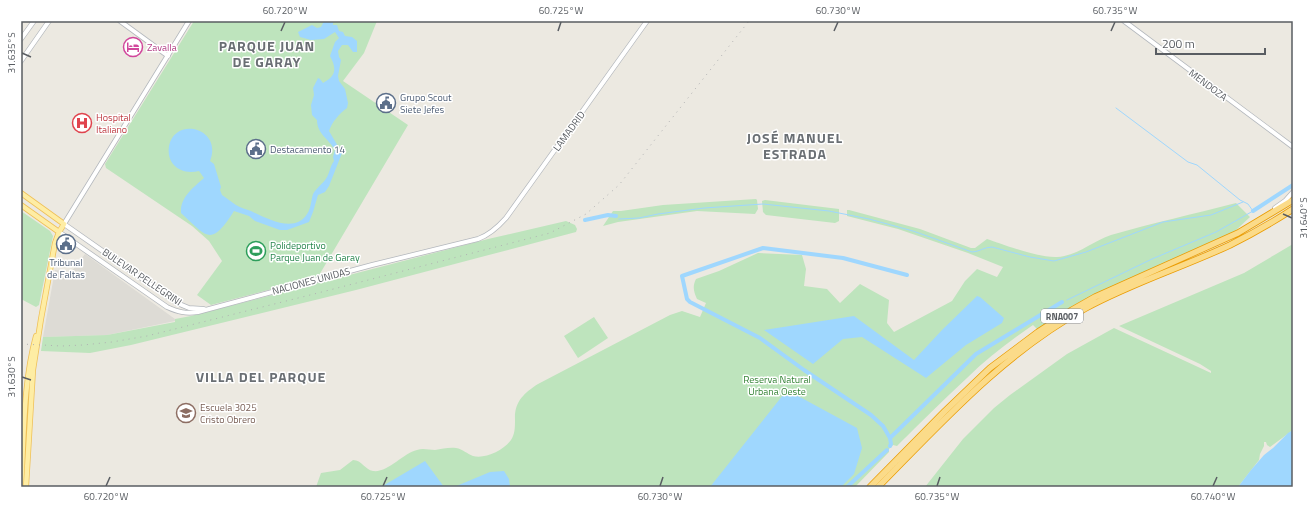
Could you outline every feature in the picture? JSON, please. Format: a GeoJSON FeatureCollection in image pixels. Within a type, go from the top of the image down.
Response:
{"type":"FeatureCollection","features":[{"type":"Feature","properties":{"kind":"highway","name":"RNA007"},"geometry":{"type":"LineString","coordinates":[[870,487],[980,377],[1038,332],[1072,310],[1095,298],[1238,233],[1293,200]]}},
{"type":"Feature","properties":{"kind":"highway","name":"RNA007"},"geometry":{"type":"LineString","coordinates":[[878,487],[990,375],[1042,336],[1098,302],[1230,245],[1259,230],[1293,209]]}},
{"type":"Feature","properties":{"kind":"main road","name":"BULEVAR PELLEGRINI"},"geometry":{"type":"LineString","coordinates":[[21,193],[64,224]]}},
{"type":"Feature","properties":{"kind":"main road","name":"BULEVAR PELLEGRINI"},"geometry":{"type":"LineString","coordinates":[[21,205],[59,232]]}},
{"type":"Feature","properties":{"kind":"main road"},"geometry":{"type":"LineString","coordinates":[[26,487],[32,385],[41,318],[55,244],[59,232],[64,224]]}},
{"type":"Feature","properties":{"kind":"main road"},"geometry":{"type":"LineString","coordinates":[[22,487],[27,382],[32,349],[41,318]]}},
{"type":"Feature","properties":{"kind":"street"},"geometry":{"type":"LineString","coordinates":[[21,39],[34,21]]}},
{"type":"Feature","properties":{"kind":"street"},"geometry":{"type":"LineString","coordinates":[[21,61],[49,21]]}},
{"type":"Feature","properties":{"kind":"street"},"geometry":{"type":"LineString","coordinates":[[120,21],[168,56]]}},
{"type":"Feature","properties":{"kind":"street"},"geometry":{"type":"LineString","coordinates":[[64,224],[189,21]]}},
{"type":"Feature","properties":{"kind":"street","name":"LAMADRID"},"geometry":{"type":"LineString","coordinates":[[486,236],[502,223],[523,196],[647,21]]}},
{"type":"Feature","properties":{"kind":"street","name":"MENDOZA"},"geometry":{"type":"LineString","coordinates":[[1124,21],[1293,147]]}},
{"type":"Feature","properties":{"kind":"street"},"geometry":{"type":"LineString","coordinates":[[1238,233],[1252,222],[1282,204],[1293,192]]}},
{"type":"Feature","properties":{"kind":"street","name":"BULEVAR PELLEGRINI"},"geometry":{"type":"LineString","coordinates":[[64,224],[177,303],[194,309],[206,309]]}},
{"type":"Feature","properties":{"kind":"street","name":"BULEVAR PELLEGRINI"},"geometry":{"type":"LineString","coordinates":[[59,232],[167,307],[184,313],[198,312],[206,309]]}},
{"type":"Feature","properties":{"kind":"street","name":"NACIONES UNIDAS"},"geometry":{"type":"LineString","coordinates":[[206,309],[486,236]]}},
{"type":"Feature","properties":{"kind":"street"},"geometry":{"type":"LineString","coordinates":[[158,301],[163,299],[163,294]]}},
{"type":"Feature","properties":{"kind":"shaded area"},"geometry":{"type":"Polygon","coordinates":[[[85,254],[175,319],[175,321],[107,335],[43,337],[55,270],[71,272],[85,254]]]}},
{"type":"Feature","properties":{"kind":"green space","name":"PARQUE JUAN DE GARAY"},"geometry":{"type":"Polygon","coordinates":[[[194,21],[377,21],[364,53],[343,81],[408,125],[318,277],[211,305],[197,295],[222,261],[209,241],[192,226],[106,168],[105,164],[194,21]]]}},
{"type":"Feature","properties":{"kind":"green space"},"geometry":{"type":"Polygon","coordinates":[[[756,199],[758,209],[755,214],[697,211],[618,222],[603,226],[613,211],[663,205],[756,199]]]}},
{"type":"Feature","properties":{"kind":"green space"},"geometry":{"type":"Polygon","coordinates":[[[765,200],[839,209],[839,221],[835,223],[766,215],[763,212],[762,201],[765,200]]]}},
{"type":"Feature","properties":{"kind":"green space","name":"Reserva Natural Urbana Oeste"},"geometry":{"type":"Polygon","coordinates":[[[1236,203],[1250,217],[1233,233],[1078,303],[1037,329],[1033,325],[1007,344],[940,403],[897,446],[893,445],[889,449],[889,452],[855,487],[316,487],[321,473],[340,470],[353,460],[356,460],[370,470],[379,471],[419,449],[435,450],[456,448],[478,457],[499,451],[508,444],[512,438],[516,408],[518,403],[528,391],[538,384],[670,315],[682,311],[700,317],[706,303],[697,299],[694,292],[696,279],[719,271],[758,253],[802,255],[806,269],[804,286],[827,289],[840,303],[860,284],[889,300],[887,323],[894,332],[952,301],[965,281],[977,269],[997,277],[1003,267],[968,253],[898,229],[847,216],[847,210],[920,229],[971,248],[975,248],[987,239],[1012,248],[1050,257],[1057,257],[1071,254],[1111,235],[1236,203]]]}},
{"type":"Feature","properties":{"kind":"green space"},"geometry":{"type":"Polygon","coordinates":[[[21,211],[50,231],[53,236],[39,305],[36,307],[21,299],[21,211]]]}},
{"type":"Feature","properties":{"kind":"green space"},"geometry":{"type":"Polygon","coordinates":[[[566,221],[575,225],[577,229],[576,232],[356,290],[131,345],[90,353],[41,351],[43,337],[107,335],[175,322],[175,319],[488,239],[566,221]]]}},
{"type":"Feature","properties":{"kind":"green space"},"geometry":{"type":"Polygon","coordinates":[[[1293,244],[1293,430],[1270,447],[1266,442],[1264,442],[1259,460],[1238,487],[925,487],[963,439],[994,408],[1067,354],[1114,328],[1211,373],[1211,371],[1200,364],[1119,326],[1244,273],[1293,244]]]}},
{"type":"Feature","properties":{"kind":"green space"},"geometry":{"type":"Polygon","coordinates":[[[594,317],[608,338],[578,358],[564,336],[594,317]]]}},
{"type":"Feature","properties":{"kind":"water"},"geometry":{"type":"Polygon","coordinates":[[[324,21],[333,21],[333,25],[337,25],[339,31],[343,32],[345,36],[352,37],[357,41],[357,52],[353,52],[348,45],[342,45],[338,51],[341,60],[338,76],[339,81],[345,89],[348,103],[347,108],[336,118],[329,131],[342,153],[329,186],[325,192],[318,195],[309,222],[287,230],[280,230],[255,221],[249,216],[234,211],[220,230],[209,235],[204,233],[181,213],[181,207],[188,193],[204,178],[199,171],[188,172],[176,167],[170,158],[169,153],[169,146],[173,137],[180,131],[188,129],[197,130],[204,134],[210,141],[212,150],[210,161],[214,164],[221,187],[220,190],[222,195],[234,204],[280,223],[288,224],[302,220],[308,212],[313,194],[328,175],[334,161],[333,157],[335,150],[321,133],[317,120],[312,115],[311,105],[314,95],[313,88],[318,78],[323,83],[333,75],[334,65],[330,56],[335,42],[339,38],[335,32],[324,39],[311,40],[300,37],[298,32],[312,25],[317,28],[321,27],[324,21]]]}},
{"type":"Feature","properties":{"kind":"water"},"geometry":{"type":"Polygon","coordinates":[[[977,296],[1004,318],[1002,323],[966,345],[926,378],[862,337],[843,339],[813,364],[764,330],[854,316],[914,360],[977,296]]]}},
{"type":"Feature","properties":{"kind":"water"},"geometry":{"type":"Polygon","coordinates":[[[787,390],[857,428],[862,448],[854,474],[841,487],[710,487],[787,390]]]}},
{"type":"Feature","properties":{"kind":"water"},"geometry":{"type":"Polygon","coordinates":[[[1293,430],[1293,487],[1238,487],[1264,455],[1293,430]]]}},
{"type":"Feature","properties":{"kind":"water"},"geometry":{"type":"Polygon","coordinates":[[[425,461],[444,487],[381,487],[425,461]]]}},
{"type":"Feature","properties":{"kind":"water"},"geometry":{"type":"Polygon","coordinates":[[[504,471],[509,479],[510,487],[454,487],[490,472],[504,471]]]}},
{"type":"Feature","properties":{"kind":"waterway"},"geometry":{"type":"LineString","coordinates":[[1067,300],[1152,259],[1216,232],[1253,211],[1248,204],[1240,200],[1197,165],[1188,162],[1116,108]]}},
{"type":"Feature","properties":{"kind":"waterway"},"geometry":{"type":"LineString","coordinates":[[1253,211],[1293,185]]}},
{"type":"Feature","properties":{"kind":"waterway"},"geometry":{"type":"LineString","coordinates":[[619,219],[639,218],[704,208],[763,204],[829,211],[869,219],[913,231],[972,252],[992,247],[1030,257],[1054,261],[1086,252],[1163,222],[1211,215],[1243,202]]}},
{"type":"Feature","properties":{"kind":"waterway"},"geometry":{"type":"LineString","coordinates":[[585,220],[608,215],[616,216]]}},
{"type":"Feature","properties":{"kind":"waterway"},"geometry":{"type":"LineString","coordinates":[[890,446],[890,438],[883,426],[871,415],[804,370],[760,338],[690,302],[687,299],[682,276],[763,248],[843,258],[907,275]]}},
{"type":"Feature","properties":{"kind":"waterway"},"geometry":{"type":"LineString","coordinates":[[890,438],[976,354],[1062,302]]}},
{"type":"Feature","properties":{"kind":"waterway"},"geometry":{"type":"LineString","coordinates":[[847,487],[887,450]]}},
{"type":"Feature","properties":{"kind":"railway"},"geometry":{"type":"LineString","coordinates":[[21,344],[62,346],[83,345],[147,336],[550,233],[586,214],[619,185],[749,21]]}},
{"type":"Feature","properties":{"kind":"place","name":"Zavalla"},"geometry":{"type":"Point","coordinates":[133,47]}},
{"type":"Feature","properties":{"kind":"place","name":"Grupo Scout Siete Jefes"},"geometry":{"type":"Point","coordinates":[386,103]}},
{"type":"Feature","properties":{"kind":"place","name":"Hospital Italiano"},"geometry":{"type":"Point","coordinates":[82,123]}},
{"type":"Feature","properties":{"kind":"place","name":"Destacamento 14"},"geometry":{"type":"Point","coordinates":[256,149]}},
{"type":"Feature","properties":{"kind":"place","name":"Tribunal de Faltas"},"geometry":{"type":"Point","coordinates":[66,244]}},
{"type":"Feature","properties":{"kind":"place","name":"Polideportivo Parque Juan de Garay"},"geometry":{"type":"Point","coordinates":[256,251]}},
{"type":"Feature","properties":{"kind":"place","name":"Escuela 3025 Cristo Obrero"},"geometry":{"type":"Point","coordinates":[186,413]}},
{"type":"Feature","properties":{"kind":"district","name":"PARQUE JUAN DE GARAY"},"geometry":{"type":"Point","coordinates":[267,54]}},
{"type":"Feature","properties":{"kind":"district","name":"JOSÉ MANUEL ESTRADA"},"geometry":{"type":"Point","coordinates":[795,146]}},
{"type":"Feature","properties":{"kind":"district","name":"VILLA DEL PARQUE"},"geometry":{"type":"Point","coordinates":[261,376]}}]}
